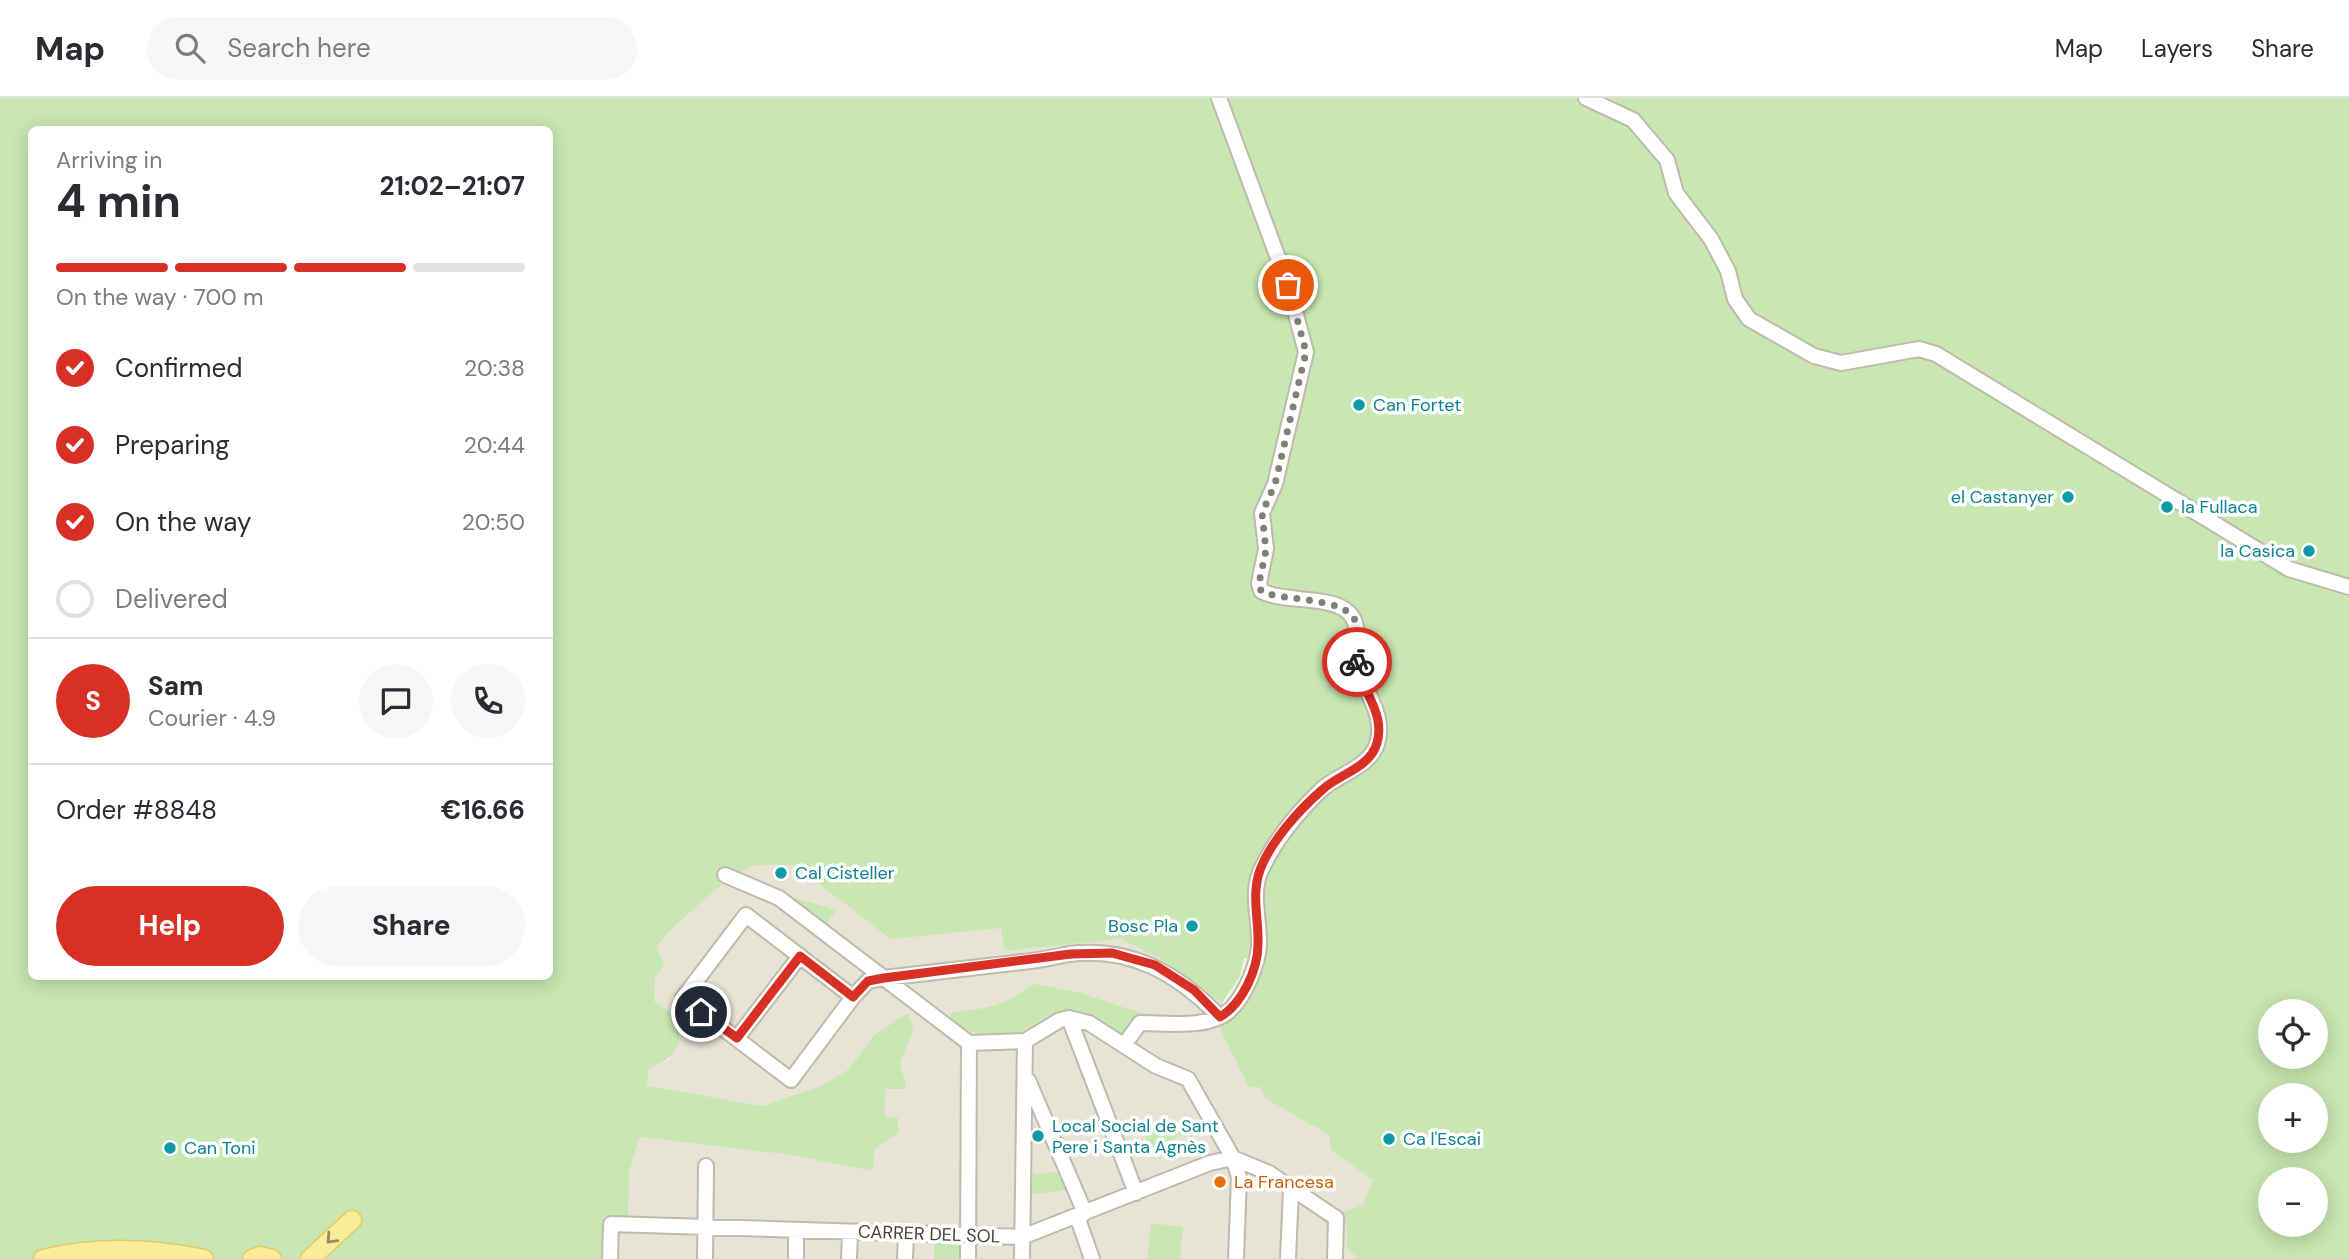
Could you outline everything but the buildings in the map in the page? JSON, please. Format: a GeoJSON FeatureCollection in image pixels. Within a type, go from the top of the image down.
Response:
{"type":"FeatureCollection","features":[{"type":"Feature","properties":{"kind":"main road"},"geometry":{"type":"LineString","coordinates":[[310,1259],[352,1220]]}},
{"type":"Feature","properties":{"kind":"main road"},"geometry":{"type":"LineString","coordinates":[[43,1259],[69,1253],[125,1248],[204,1259]]}},
{"type":"Feature","properties":{"kind":"main road"},"geometry":{"type":"LineString","coordinates":[[251,1259],[260,1256],[272,1259]]}},
{"type":"Feature","properties":{"kind":"street"},"geometry":{"type":"LineString","coordinates":[[1124,1045],[1140,1023],[1197,1022],[1220,1017],[1230,1010],[1248,981],[1259,946],[1255,895],[1260,870],[1272,848],[1322,789],[1364,763],[1377,744],[1379,725],[1358,667],[1356,622],[1348,611],[1336,606],[1272,597],[1261,591],[1259,583],[1266,550],[1262,513],[1275,484],[1306,352],[1288,285],[1219,98]]}},
{"type":"Feature","properties":{"kind":"street"},"geometry":{"type":"LineString","coordinates":[[1586,98],[1633,120],[1667,160],[1676,193],[1711,239],[1728,271],[1735,299],[1749,319],[1782,341],[1829,360],[1854,362],[1919,349],[1936,354],[2289,569],[2349,587]]}},
{"type":"Feature","properties":{"kind":"street"},"geometry":{"type":"LineString","coordinates":[[725,875],[779,898],[969,1043],[1025,1041],[1060,1020],[1069,1018],[1089,1023],[1156,1066],[1188,1079],[1233,1158],[1238,1177],[1236,1259]]}},
{"type":"Feature","properties":{"kind":"street"},"geometry":{"type":"LineString","coordinates":[[853,997],[746,915],[683,998],[791,1080],[853,997],[868,981],[884,978],[1071,954],[1112,953],[1155,965],[1194,990],[1220,1017]]}},
{"type":"Feature","properties":{"kind":"street"},"geometry":{"type":"LineString","coordinates":[[737,1038],[800,956]]}},
{"type":"Feature","properties":{"kind":"street"},"geometry":{"type":"LineString","coordinates":[[1069,1018],[1136,1193]]}},
{"type":"Feature","properties":{"kind":"street"},"geometry":{"type":"LineString","coordinates":[[1022,1259],[1025,1041]]}},
{"type":"Feature","properties":{"kind":"street"},"geometry":{"type":"LineString","coordinates":[[968,1259],[969,1043]]}},
{"type":"Feature","properties":{"kind":"street"},"geometry":{"type":"LineString","coordinates":[[1026,1076],[1081,1215],[1092,1259]]}},
{"type":"Feature","properties":{"kind":"street"},"geometry":{"type":"LineString","coordinates":[[1233,1158],[1269,1173],[1336,1218],[1335,1259]]}},
{"type":"Feature","properties":{"kind":"street","name":"CARRER DEL SOL"},"geometry":{"type":"LineString","coordinates":[[610,1259],[611,1224],[1022,1237],[1210,1163],[1233,1158]]}},
{"type":"Feature","properties":{"kind":"street"},"geometry":{"type":"LineString","coordinates":[[705,1259],[706,1166]]}},
{"type":"Feature","properties":{"kind":"street"},"geometry":{"type":"LineString","coordinates":[[1288,1259],[1291,1189]]}},
{"type":"Feature","properties":{"kind":"street"},"geometry":{"type":"LineString","coordinates":[[796,1231],[796,1259]]}},
{"type":"Feature","properties":{"kind":"street"},"geometry":{"type":"LineString","coordinates":[[849,1259],[850,1232]]}},
{"type":"Feature","properties":{"kind":"street"},"geometry":{"type":"LineString","coordinates":[[905,1259],[906,1234]]}},
{"type":"Feature","properties":{"kind":"shaded area"},"geometry":{"type":"Polygon","coordinates":[[[790,829],[1000,917],[1005,951],[1121,939],[1161,959],[1222,1003],[1234,1025],[1373,1160],[1424,1259],[603,1259],[640,1137],[791,1155],[873,1170],[875,1149],[885,1117],[885,1088],[907,1088],[900,1062],[914,1030],[873,1036],[849,1069],[823,1085],[763,1106],[647,1087],[649,1069],[670,1059],[679,1019],[654,1001],[655,960],[644,944],[790,829]]]}},
{"type":"Feature","properties":{"kind":"green space"},"geometry":{"type":"Polygon","coordinates":[[[0,98],[2349,98],[2349,1259],[1358,1259],[1347,1248],[1347,1225],[1340,1220],[1341,1213],[1363,1205],[1373,1180],[1331,1150],[1329,1135],[1265,1098],[1260,1087],[1249,1087],[1217,1022],[1145,1027],[1137,1038],[1138,1048],[1101,1022],[1078,1011],[1063,1010],[1011,1035],[994,1037],[973,1032],[948,1019],[953,1012],[987,1007],[1005,1001],[1033,984],[1078,992],[1131,1010],[1179,1021],[1227,1010],[1253,959],[1244,958],[1240,976],[1222,1003],[1161,959],[1121,939],[1005,951],[1001,928],[891,939],[794,865],[766,865],[742,871],[683,918],[661,941],[657,948],[664,965],[655,977],[654,1001],[679,1019],[679,1038],[671,1056],[649,1069],[647,1086],[763,1106],[823,1085],[849,1069],[873,1036],[908,1013],[914,1030],[900,1062],[907,1089],[885,1089],[885,1117],[898,1118],[898,1133],[875,1149],[873,1171],[791,1155],[640,1137],[629,1173],[628,1221],[614,1221],[605,1259],[0,1259],[0,98]]]}},
{"type":"Feature","properties":{"kind":"green space"},"geometry":{"type":"Polygon","coordinates":[[[787,896],[837,910],[825,925],[787,896]]]}},
{"type":"Feature","properties":{"kind":"green space"},"geometry":{"type":"Polygon","coordinates":[[[1177,1122],[1182,1135],[1150,1148],[1144,1135],[1177,1122]]]}},
{"type":"Feature","properties":{"kind":"green space"},"geometry":{"type":"Polygon","coordinates":[[[1058,1172],[1066,1190],[1028,1195],[1029,1174],[1058,1172]]]}},
{"type":"Feature","properties":{"kind":"green space"},"geometry":{"type":"Polygon","coordinates":[[[1151,1223],[1183,1227],[1180,1259],[1147,1259],[1151,1223]]]}},
{"type":"Feature","properties":{"kind":"green space"},"geometry":{"type":"Polygon","coordinates":[[[934,1242],[959,1243],[958,1259],[934,1259],[934,1242]]]}},
{"type":"Feature","properties":{"kind":"way so far"},"geometry":{"type":"LineString","coordinates":[[1288,285],[1306,352],[1275,484],[1262,513],[1266,550],[1259,583],[1261,591],[1272,597],[1294,598],[1348,611],[1356,622],[1357,662]]}},
{"type":"Feature","properties":{"kind":"place","name":"Can Fortet"},"geometry":{"type":"Point","coordinates":[1359,405]}},
{"type":"Feature","properties":{"kind":"place","name":"el Castanyer"},"geometry":{"type":"Point","coordinates":[2068,497]}},
{"type":"Feature","properties":{"kind":"place","name":"la Fullaca"},"geometry":{"type":"Point","coordinates":[2167,507]}},
{"type":"Feature","properties":{"kind":"place","name":"la Casica"},"geometry":{"type":"Point","coordinates":[2309,551]}},
{"type":"Feature","properties":{"kind":"place","name":"Cal Cisteller"},"geometry":{"type":"Point","coordinates":[781,873]}},
{"type":"Feature","properties":{"kind":"place","name":"Bosc Pla"},"geometry":{"type":"Point","coordinates":[1192,926]}},
{"type":"Feature","properties":{"kind":"place","name":"Local Social de Sant Pere i Santa Agnès"},"geometry":{"type":"Point","coordinates":[1038,1136]}},
{"type":"Feature","properties":{"kind":"place","name":"Ca l'Escai"},"geometry":{"type":"Point","coordinates":[1389,1139]}},
{"type":"Feature","properties":{"kind":"place","name":"Can Toni"},"geometry":{"type":"Point","coordinates":[170,1148]}},
{"type":"Feature","properties":{"kind":"place","name":"La Francesa"},"geometry":{"type":"Point","coordinates":[1220,1182]}},
{"type":"Feature","properties":{"kind":"route"},"geometry":{"type":"LineString","coordinates":[[701,1012],[737,1038],[800,956],[853,997],[868,981],[884,978],[1035,961],[1071,954],[1112,953],[1155,965],[1194,990],[1220,1017],[1238,1001],[1248,981],[1259,946],[1255,895],[1260,870],[1272,848],[1322,789],[1364,763],[1377,744],[1379,725],[1374,704],[1357,662]]}}]}
